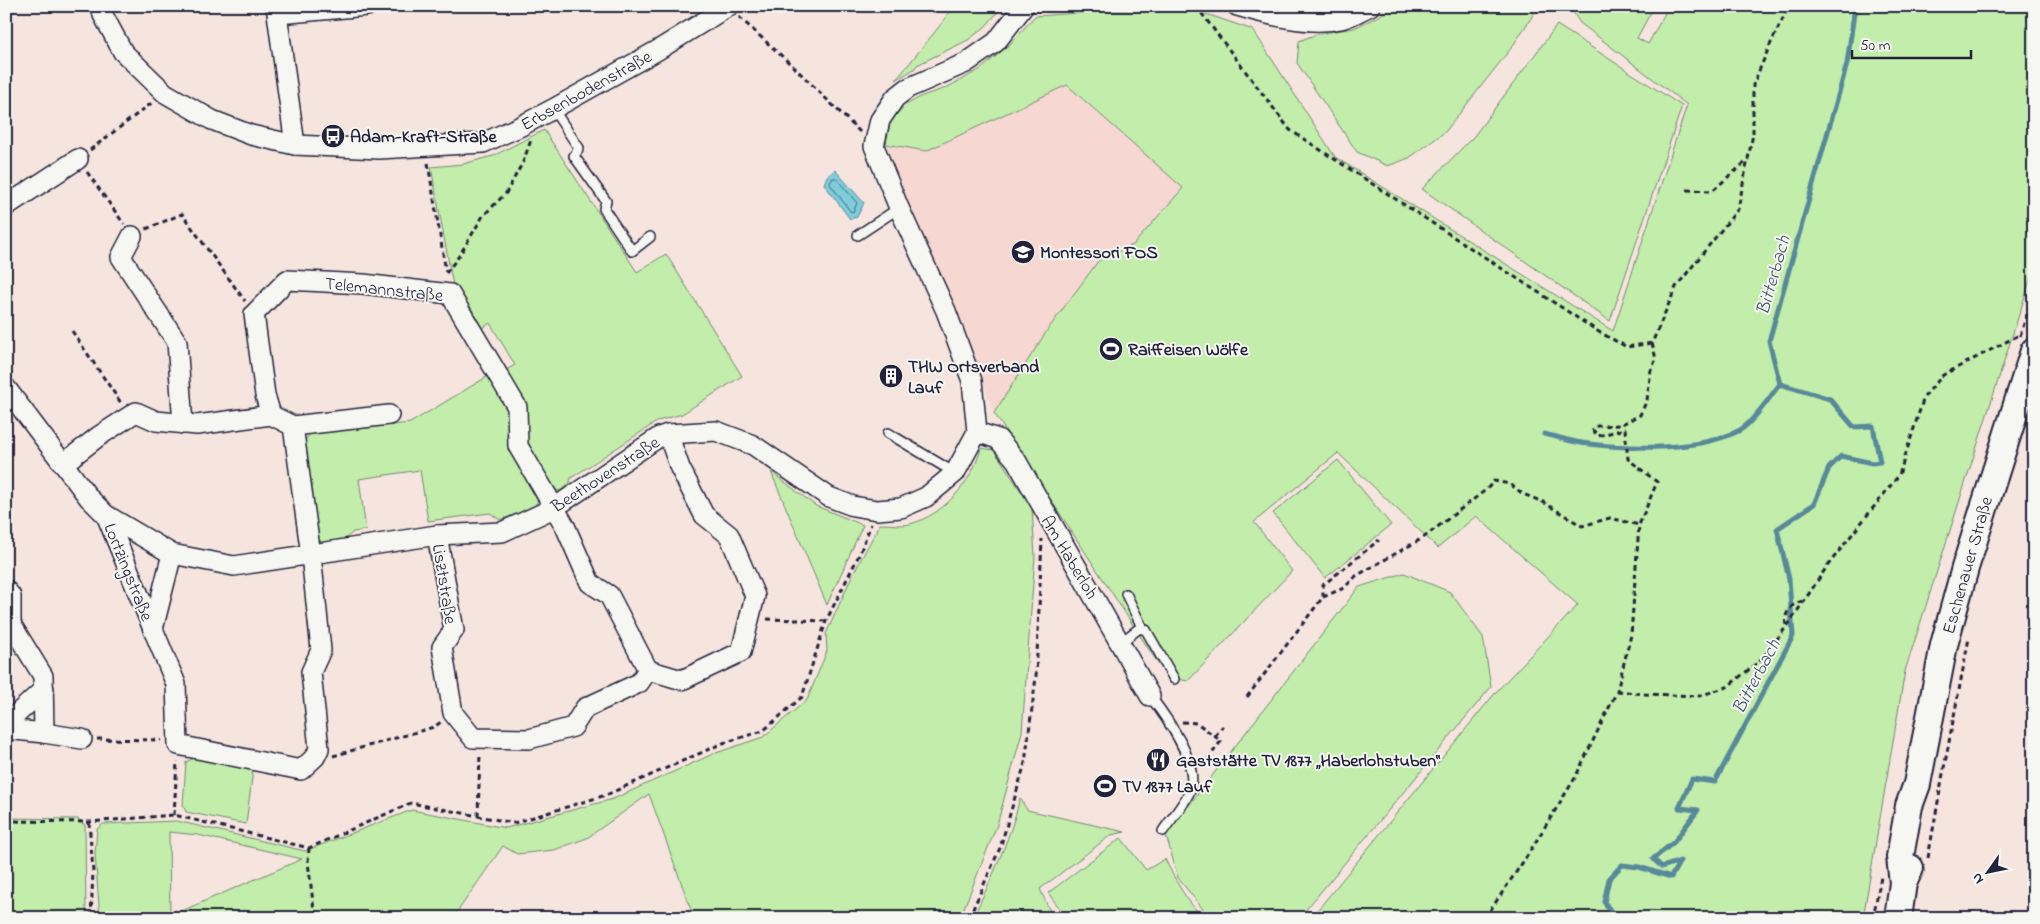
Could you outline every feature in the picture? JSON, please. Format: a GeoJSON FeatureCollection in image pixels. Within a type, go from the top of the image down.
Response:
{"type":"FeatureCollection","features":[{"type":"Feature","properties":{"kind":"main road","name":"Eschenauer Straße"},"geometry":{"type":"LineString","coordinates":[[1898,918],[1904,883],[1913,858],[1921,810],[1917,784],[1946,636],[2030,343]]}},
{"type":"Feature","properties":{"kind":"street","name":"Erbsenbodenstraße"},"geometry":{"type":"LineString","coordinates":[[101,6],[103,15],[123,52],[165,93],[212,120],[251,135],[295,145],[379,149],[482,142],[531,121],[658,50],[733,11]]}},
{"type":"Feature","properties":{"kind":"street"},"geometry":{"type":"LineString","coordinates":[[295,145],[277,10],[367,6]]}},
{"type":"Feature","properties":{"kind":"street"},"geometry":{"type":"LineString","coordinates":[[977,432],[972,382],[946,311],[899,208],[874,146],[880,120],[895,98],[908,88],[966,63],[996,42],[1024,6]]}},
{"type":"Feature","properties":{"kind":"street"},"geometry":{"type":"LineString","coordinates":[[1236,6],[1310,20],[1342,19],[1370,6]]}},
{"type":"Feature","properties":{"kind":"street"},"geometry":{"type":"LineString","coordinates":[[6,206],[78,159]]}},
{"type":"Feature","properties":{"kind":"street"},"geometry":{"type":"LineString","coordinates":[[132,236],[121,257],[177,342],[183,424]]}},
{"type":"Feature","properties":{"kind":"street","name":"Telemannstraße"},"geometry":{"type":"LineString","coordinates":[[254,314],[287,280],[363,284],[450,294],[517,407],[518,446],[554,508],[590,583],[609,595],[648,670]]}},
{"type":"Feature","properties":{"kind":"street"},"geometry":{"type":"LineString","coordinates":[[254,314],[265,395],[271,415]]}},
{"type":"Feature","properties":{"kind":"street","name":"Beethovenstraße"},"geometry":{"type":"LineString","coordinates":[[6,388],[90,498],[106,515],[172,554],[234,566],[438,535],[502,532],[554,508],[658,437],[668,434],[716,431],[753,445],[829,497],[853,506],[877,510],[902,508],[926,498],[956,473],[977,432]]}},
{"type":"Feature","properties":{"kind":"street"},"geometry":{"type":"LineString","coordinates":[[64,464],[99,436],[136,412],[156,421],[197,426],[271,415],[293,426],[389,415]]}},
{"type":"Feature","properties":{"kind":"street"},"geometry":{"type":"LineString","coordinates":[[178,745],[300,770],[314,757],[319,749],[311,672],[321,650],[311,555],[293,426]]}},
{"type":"Feature","properties":{"kind":"street","name":"Am Haberloh"},"geometry":{"type":"LineString","coordinates":[[977,432],[998,439],[1016,460],[1150,696]]}},
{"type":"Feature","properties":{"kind":"street"},"geometry":{"type":"LineString","coordinates":[[480,738],[529,738],[573,727],[585,708],[639,683],[648,670],[682,680],[741,652],[755,596],[729,535],[704,515],[680,468],[668,434]]}},
{"type":"Feature","properties":{"kind":"street","name":"Lortzingstraße"},"geometry":{"type":"LineString","coordinates":[[106,515],[176,684],[178,745]]}},
{"type":"Feature","properties":{"kind":"street","name":"Lisztstraße"},"geometry":{"type":"LineString","coordinates":[[438,535],[454,630],[442,647],[453,713],[473,738],[480,738]]}},
{"type":"Feature","properties":{"kind":"street","name":"Lortzingstraße"},"geometry":{"type":"LineString","coordinates":[[153,629],[172,554]]}},
{"type":"Feature","properties":{"kind":"street"},"geometry":{"type":"LineString","coordinates":[[6,590],[10,596],[11,624],[43,676],[44,734]]}},
{"type":"Feature","properties":{"kind":"street"},"geometry":{"type":"LineString","coordinates":[[6,724],[44,689]]}},
{"type":"Feature","properties":{"kind":"street"},"geometry":{"type":"LineString","coordinates":[[6,729],[82,740]]}},
{"type":"Feature","properties":{"kind":"lane"},"geometry":{"type":"LineString","coordinates":[[553,109],[579,148],[574,156],[606,201],[604,209],[632,250],[650,238]]}},
{"type":"Feature","properties":{"kind":"lane"},"geometry":{"type":"LineString","coordinates":[[858,235],[899,208]]}},
{"type":"Feature","properties":{"kind":"lane"},"geometry":{"type":"LineString","coordinates":[[888,433],[956,473]]}},
{"type":"Feature","properties":{"kind":"lane"},"geometry":{"type":"LineString","coordinates":[[1126,594],[1142,628],[1148,633],[1174,679]]}},
{"type":"Feature","properties":{"kind":"lane"},"geometry":{"type":"LineString","coordinates":[[1120,643],[1142,628]]}},
{"type":"Feature","properties":{"kind":"lane"},"geometry":{"type":"LineString","coordinates":[[1150,696],[1169,721],[1188,761],[1192,776],[1190,792],[1163,832]]}},
{"type":"Feature","properties":{"kind":"path"},"geometry":{"type":"LineString","coordinates":[[1196,6],[1290,130],[1600,332],[1628,347],[1652,343]]}},
{"type":"Feature","properties":{"kind":"path"},"geometry":{"type":"LineString","coordinates":[[1485,918],[1527,856],[1575,778],[1618,691],[1631,635],[1639,525],[1657,482],[1628,459],[1625,429],[1598,436],[1593,430],[1597,426],[1620,425],[1640,416],[1647,400],[1651,370],[1656,359],[1652,343],[1676,287],[1738,209],[1753,134],[1753,85],[1770,45],[1790,6]]}},
{"type":"Feature","properties":{"kind":"path"},"geometry":{"type":"LineString","coordinates":[[733,11],[796,69],[874,146]]}},
{"type":"Feature","properties":{"kind":"path"},"geometry":{"type":"LineString","coordinates":[[165,93],[78,159],[132,236],[182,214],[254,314]]}},
{"type":"Feature","properties":{"kind":"path"},"geometry":{"type":"LineString","coordinates":[[446,273],[459,256],[483,216],[506,192],[523,162],[531,141],[531,121]]}},
{"type":"Feature","properties":{"kind":"path"},"geometry":{"type":"LineString","coordinates":[[426,147],[450,294]]}},
{"type":"Feature","properties":{"kind":"path"},"geometry":{"type":"LineString","coordinates":[[1688,190],[1712,191],[1748,160]]}},
{"type":"Feature","properties":{"kind":"path"},"geometry":{"type":"LineString","coordinates":[[72,331],[130,416]]}},
{"type":"Feature","properties":{"kind":"path"},"geometry":{"type":"LineString","coordinates":[[1618,691],[1698,696],[1727,687],[1761,660],[1805,601],[1828,565],[1899,475],[1924,397],[1943,375],[1972,362],[2021,334],[2030,343]]}},
{"type":"Feature","properties":{"kind":"path"},"geometry":{"type":"LineString","coordinates":[[1247,697],[1323,597],[1344,588],[1356,576],[1423,538],[1487,489],[1494,481],[1510,484],[1523,494],[1543,502],[1582,526],[1610,518],[1639,525]]}},
{"type":"Feature","properties":{"kind":"path"},"geometry":{"type":"LineString","coordinates":[[6,821],[89,822],[174,815],[309,848],[411,803],[514,822],[606,795],[723,743],[763,731],[802,697],[826,621],[860,554],[877,510]]}},
{"type":"Feature","properties":{"kind":"path"},"geometry":{"type":"LineString","coordinates":[[969,918],[1000,848],[1025,763],[1036,677],[1043,510]]}},
{"type":"Feature","properties":{"kind":"path"},"geometry":{"type":"LineString","coordinates":[[1323,597],[1323,585],[1379,540]]}},
{"type":"Feature","properties":{"kind":"path"},"geometry":{"type":"LineString","coordinates":[[1786,625],[1785,621],[1788,611],[1794,604],[1805,601]]}},
{"type":"Feature","properties":{"kind":"path"},"geometry":{"type":"LineString","coordinates":[[750,616],[762,619],[826,621]]}},
{"type":"Feature","properties":{"kind":"path"},"geometry":{"type":"LineString","coordinates":[[1928,862],[1970,634]]}},
{"type":"Feature","properties":{"kind":"path"},"geometry":{"type":"LineString","coordinates":[[314,757],[330,757],[425,730],[434,727],[453,713]]}},
{"type":"Feature","properties":{"kind":"path"},"geometry":{"type":"LineString","coordinates":[[1169,721],[1197,723],[1221,741],[1191,782]]}},
{"type":"Feature","properties":{"kind":"path"},"geometry":{"type":"LineString","coordinates":[[1214,736],[1222,726]]}},
{"type":"Feature","properties":{"kind":"path"},"geometry":{"type":"LineString","coordinates":[[478,816],[480,738]]}},
{"type":"Feature","properties":{"kind":"path"},"geometry":{"type":"LineString","coordinates":[[82,740],[157,739],[178,745],[174,815]]}},
{"type":"Feature","properties":{"kind":"path"},"geometry":{"type":"LineString","coordinates":[[89,822],[93,871],[92,918]]}},
{"type":"Feature","properties":{"kind":"path"},"geometry":{"type":"LineString","coordinates":[[309,848],[308,862],[315,918]]}},
{"type":"Feature","properties":{"kind":"shaded area","name":"Montessori FOS"},"geometry":{"type":"Polygon","coordinates":[[[1067,85],[1183,188],[1133,245],[1099,260],[1048,329],[994,413],[963,328],[897,181],[886,144],[926,151],[1067,85]]]}},
{"type":"Feature","properties":{"kind":"green space"},"geometry":{"type":"Polygon","coordinates":[[[950,6],[1003,6],[985,27],[968,40],[917,65],[914,69],[896,80],[946,18],[950,6]]]}},
{"type":"Feature","properties":{"kind":"green space"},"geometry":{"type":"Polygon","coordinates":[[[1183,6],[1253,30],[1335,157],[1613,331],[1687,105],[1580,23],[1573,12],[1562,6],[1654,6],[1637,38],[1648,44],[1669,6],[2034,6],[2034,268],[1905,671],[1863,918],[1311,918],[1496,692],[1578,605],[1476,516],[1438,548],[1338,453],[1254,522],[1292,571],[1188,681],[1167,677],[994,413],[1048,329],[1099,260],[1133,245],[1183,188],[1067,85],[926,151],[886,144],[891,119],[906,105],[922,96],[946,88],[981,69],[1009,45],[1035,16],[1183,6]]]}},
{"type":"Feature","properties":{"kind":"green space"},"geometry":{"type":"Polygon","coordinates":[[[1394,6],[1533,6],[1535,12],[1512,47],[1445,132],[1409,158],[1388,166],[1357,152],[1297,63],[1299,41],[1317,34],[1354,28],[1379,16],[1394,6]]]}},
{"type":"Feature","properties":{"kind":"green space"},"geometry":{"type":"Polygon","coordinates":[[[1557,25],[1682,106],[1610,321],[1422,189],[1474,136],[1557,25]]]}},
{"type":"Feature","properties":{"kind":"green space"},"geometry":{"type":"Polygon","coordinates":[[[544,130],[637,272],[666,254],[742,376],[682,414],[658,421],[571,478],[569,486],[559,491],[551,487],[524,444],[506,370],[515,365],[490,323],[482,328],[470,306],[466,310],[454,291],[431,167],[463,164],[493,156],[544,130]]]}},
{"type":"Feature","properties":{"kind":"green space"},"geometry":{"type":"Polygon","coordinates":[[[490,375],[511,410],[507,437],[539,497],[535,507],[500,520],[490,513],[428,521],[420,470],[359,479],[366,530],[353,532],[345,539],[322,543],[314,534],[304,442],[310,434],[410,423],[490,375]]]}},
{"type":"Feature","properties":{"kind":"green space"},"geometry":{"type":"Polygon","coordinates":[[[981,448],[994,450],[1032,508],[1035,556],[1022,732],[997,825],[960,918],[694,918],[649,794],[587,838],[554,850],[517,854],[503,846],[453,918],[100,918],[95,854],[97,829],[103,824],[177,821],[305,851],[412,810],[506,828],[613,799],[713,754],[763,737],[807,700],[827,651],[826,634],[852,576],[880,524],[910,524],[934,513],[945,505],[964,484],[977,460],[981,448]],[[169,832],[170,916],[302,859],[198,835],[169,832]]]}},
{"type":"Feature","properties":{"kind":"green space"},"geometry":{"type":"Polygon","coordinates":[[[1338,460],[1391,525],[1325,578],[1273,513],[1338,460]]]}},
{"type":"Feature","properties":{"kind":"green space"},"geometry":{"type":"Polygon","coordinates":[[[771,472],[816,506],[863,525],[827,605],[771,472]]]}},
{"type":"Feature","properties":{"kind":"green space"},"geometry":{"type":"Polygon","coordinates":[[[1404,573],[1450,592],[1483,637],[1491,687],[1299,918],[1216,918],[1206,913],[1178,878],[1166,835],[1359,587],[1404,573]]]}},
{"type":"Feature","properties":{"kind":"green space"},"geometry":{"type":"Polygon","coordinates":[[[194,758],[253,770],[246,824],[186,812],[183,805],[186,762],[194,758]]]}},
{"type":"Feature","properties":{"kind":"green space"},"geometry":{"type":"Polygon","coordinates":[[[1020,798],[1027,810],[1125,832],[1111,835],[1040,889],[1055,918],[1034,918],[1022,913],[1015,918],[973,918],[1005,844],[1020,798]]]}},
{"type":"Feature","properties":{"kind":"green space"},"geometry":{"type":"Polygon","coordinates":[[[6,818],[78,819],[85,825],[86,918],[6,918],[6,818]]]}},
{"type":"Feature","properties":{"kind":"green space"},"geometry":{"type":"Polygon","coordinates":[[[1121,838],[1146,870],[1165,859],[1187,898],[1205,918],[1067,918],[1048,893],[1121,838]]]}},
{"type":"Feature","properties":{"kind":"water"},"geometry":{"type":"Polygon","coordinates":[[[835,170],[864,203],[857,217],[850,219],[824,184],[827,176],[835,170]]]}},
{"type":"Feature","properties":{"kind":"waterway","name":"Bitterbach"},"geometry":{"type":"LineString","coordinates":[[1616,918],[1604,902],[1609,879],[1622,865],[1639,867],[1671,877],[1680,861],[1662,867],[1653,859],[1674,842],[1698,810],[1679,808],[1692,779],[1715,782],[1793,636],[1789,579],[1777,529],[1814,504],[1829,468],[1841,456],[1872,463],[1880,462],[1873,426],[1854,427],[1830,399],[1780,384],[1769,341],[1847,64],[1855,6]]}},
{"type":"Feature","properties":{"kind":"waterway"},"geometry":{"type":"LineString","coordinates":[[1544,434],[1583,443],[1625,447],[1666,447],[1706,442],[1724,437],[1745,427],[1756,416],[1780,384]]}},
{"type":"Feature","properties":{"kind":"place","name":"Adam-Kraft-Straße"},"geometry":{"type":"Point","coordinates":[333,136]}},
{"type":"Feature","properties":{"kind":"place","name":"Montessori FOS"},"geometry":{"type":"Point","coordinates":[1023,252]}},
{"type":"Feature","properties":{"kind":"place","name":"Raiffeisen Wölfe"},"geometry":{"type":"Point","coordinates":[1111,349]}},
{"type":"Feature","properties":{"kind":"place","name":"THW Ortsverband Lauf"},"geometry":{"type":"Point","coordinates":[891,376]}},
{"type":"Feature","properties":{"kind":"place","name":"Gaststätte TV 1877 „Haberlohstuben“"},"geometry":{"type":"Point","coordinates":[1158,760]}},
{"type":"Feature","properties":{"kind":"place","name":"TV 1877 Lauf"},"geometry":{"type":"Point","coordinates":[1105,786]}}]}
